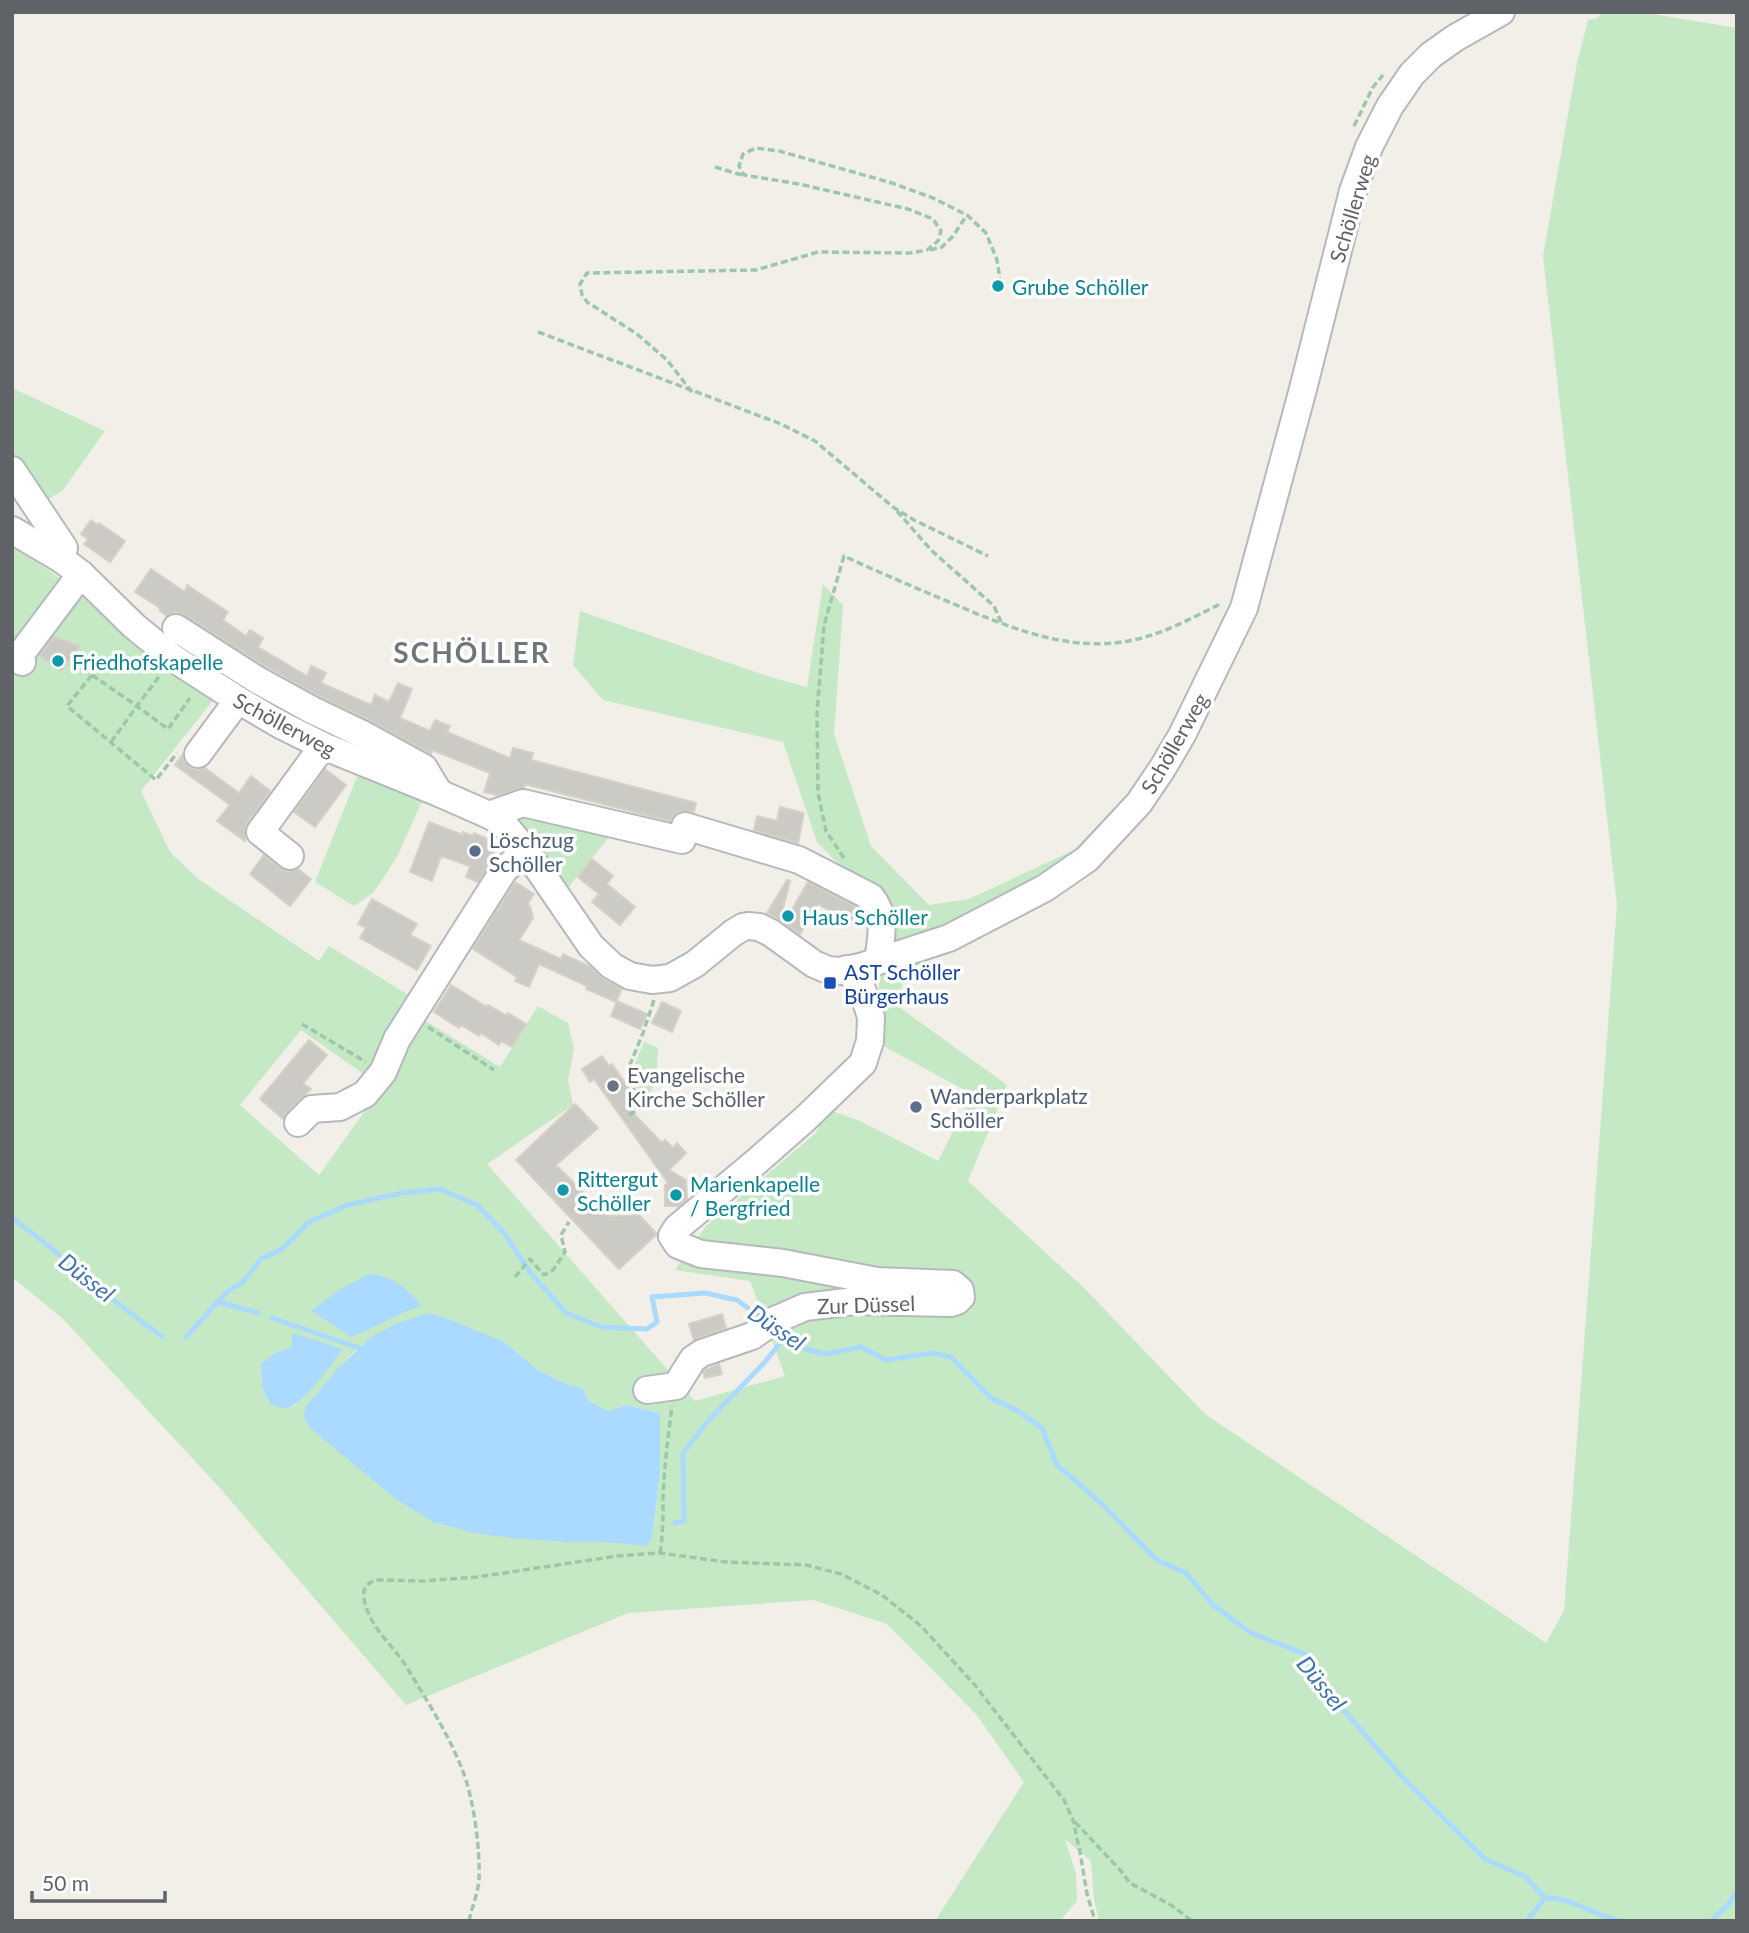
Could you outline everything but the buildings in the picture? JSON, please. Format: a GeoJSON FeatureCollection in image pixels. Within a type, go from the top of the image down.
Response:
{"type":"FeatureCollection","features":[{"type":"Feature","properties":{"kind":"street","name":"Schöllerweg"},"geometry":{"type":"LineString","coordinates":[[12,530],[71,567],[173,659],[238,700],[323,746],[489,814],[505,825],[591,946],[612,966],[630,976],[652,980],[670,978],[711,952],[733,933],[748,926],[765,929],[821,967],[839,971],[949,938],[1045,888],[1087,859],[1139,803],[1162,769],[1182,735],[1244,608],[1353,191],[1369,148],[1390,106],[1412,74],[1431,55],[1455,38],[1501,12]]}},
{"type":"Feature","properties":{"kind":"street"},"geometry":{"type":"LineString","coordinates":[[12,470],[64,548],[71,567],[21,654],[22,662]]}},
{"type":"Feature","properties":{"kind":"street","name":"Schöllerweg"},"geometry":{"type":"LineString","coordinates":[[176,628],[259,681],[424,768],[439,793]]}},
{"type":"Feature","properties":{"kind":"street"},"geometry":{"type":"LineString","coordinates":[[198,754],[238,700]]}},
{"type":"Feature","properties":{"kind":"street"},"geometry":{"type":"LineString","coordinates":[[290,856],[260,832],[323,746]]}},
{"type":"Feature","properties":{"kind":"street"},"geometry":{"type":"LineString","coordinates":[[489,814],[523,803],[683,833],[799,860],[871,897],[878,905],[882,930],[878,961]]}},
{"type":"Feature","properties":{"kind":"street"},"geometry":{"type":"LineString","coordinates":[[298,1123],[312,1109],[340,1107],[365,1094],[383,1072],[397,1039],[504,870],[526,851]]}},
{"type":"Feature","properties":{"kind":"street","name":"Zur Düssel"},"geometry":{"type":"LineString","coordinates":[[676,1386],[693,1359],[702,1353],[752,1336],[770,1323],[805,1307],[855,1301],[951,1303],[961,1295],[960,1290],[953,1284],[877,1281],[783,1263],[701,1254],[678,1245],[673,1236],[677,1228],[776,1144],[863,1063],[870,1041],[871,1017],[861,986],[847,969]]}},
{"type":"Feature","properties":{"kind":"street"},"geometry":{"type":"LineString","coordinates":[[647,1390],[676,1386]]}},
{"type":"Feature","properties":{"kind":"path"},"geometry":{"type":"LineString","coordinates":[[744,175],[738,166],[743,154],[756,148],[779,151],[892,183],[933,198],[967,215],[986,233],[997,260],[1000,279]]}},
{"type":"Feature","properties":{"kind":"path"},"geometry":{"type":"LineString","coordinates":[[715,167],[908,209],[933,219],[941,231],[938,241],[927,250]]}},
{"type":"Feature","properties":{"kind":"path"},"geometry":{"type":"LineString","coordinates":[[692,392],[667,360],[637,334],[587,302],[582,295],[580,284],[587,274],[756,270],[818,252],[910,253],[942,247],[967,215]]}},
{"type":"Feature","properties":{"kind":"path"},"geometry":{"type":"LineString","coordinates":[[538,332],[781,424],[815,441],[894,507],[914,520],[988,556]]}},
{"type":"Feature","properties":{"kind":"path"},"geometry":{"type":"LineString","coordinates":[[894,507],[931,550],[993,606],[1002,623]]}},
{"type":"Feature","properties":{"kind":"path"},"geometry":{"type":"LineString","coordinates":[[849,864],[826,831],[818,793],[817,713],[824,625],[844,556],[1002,623],[1037,635],[1079,643],[1123,642],[1167,630],[1226,601],[1244,608]]}},
{"type":"Feature","properties":{"kind":"path"},"geometry":{"type":"LineString","coordinates":[[111,742],[173,659]]}},
{"type":"Feature","properties":{"kind":"path"},"geometry":{"type":"LineString","coordinates":[[76,662],[168,729],[190,698]]}},
{"type":"Feature","properties":{"kind":"path"},"geometry":{"type":"LineString","coordinates":[[92,675],[67,706],[156,779],[182,746],[198,754]]}},
{"type":"Feature","properties":{"kind":"path"},"geometry":{"type":"LineString","coordinates":[[629,1115],[644,1105],[627,1078],[654,1001],[652,980]]}},
{"type":"Feature","properties":{"kind":"path"},"geometry":{"type":"LineString","coordinates":[[411,1016],[494,1070]]}},
{"type":"Feature","properties":{"kind":"path"},"geometry":{"type":"LineString","coordinates":[[302,1024],[383,1072]]}},
{"type":"Feature","properties":{"kind":"path"},"geometry":{"type":"LineString","coordinates":[[515,1277],[530,1259],[544,1275],[553,1270],[565,1252],[561,1235],[569,1222]]}},
{"type":"Feature","properties":{"kind":"path"},"geometry":{"type":"LineString","coordinates":[[660,1553],[667,1448],[676,1386]]}},
{"type":"Feature","properties":{"kind":"path"},"geometry":{"type":"LineString","coordinates":[[469,1921],[479,1881],[476,1821],[463,1770],[429,1704],[405,1665],[380,1634],[363,1595],[366,1586],[377,1580],[424,1581],[477,1577],[617,1556],[660,1553],[726,1562],[806,1565],[841,1574],[883,1595],[921,1626],[974,1684],[1064,1800],[1073,1820],[1095,1921]]}},
{"type":"Feature","properties":{"kind":"path"},"geometry":{"type":"LineString","coordinates":[[1073,1820],[1130,1882],[1171,1905],[1192,1921]]}},
{"type":"Feature","properties":{"kind":"green space"},"geometry":{"type":"Polygon","coordinates":[[[1602,12],[1640,12],[1737,28],[1737,1921],[1099,1921],[1091,1861],[1065,1839],[1076,1874],[1077,1901],[1060,1921],[935,1921],[1024,1782],[976,1714],[887,1624],[813,1600],[628,1613],[406,1705],[219,1487],[63,1319],[12,1277],[12,548],[63,581],[149,653],[214,699],[141,791],[170,852],[197,878],[319,961],[329,946],[415,999],[421,1018],[500,1067],[538,1006],[568,1023],[574,1049],[568,1080],[573,1105],[487,1164],[695,1401],[785,1376],[750,1281],[675,1270],[706,1226],[816,1133],[826,1109],[860,1121],[938,1161],[972,1094],[876,1042],[882,930],[871,897],[817,842],[783,742],[603,700],[573,665],[580,611],[770,677],[807,687],[823,584],[843,605],[834,734],[871,846],[929,905],[969,899],[1074,850],[1143,778],[1179,728],[1106,831],[986,927],[985,935],[904,971],[899,1007],[1007,1085],[968,1181],[1085,1289],[1205,1414],[1546,1643],[1564,1611],[1617,905],[1543,256],[1577,63],[1588,20],[1598,18],[1602,12]],[[301,1030],[240,1105],[319,1175],[382,1087],[301,1030]],[[414,1319],[377,1334],[349,1357],[304,1418],[310,1427],[394,1498],[434,1522],[474,1533],[564,1542],[652,1538],[660,1472],[660,1413],[627,1405],[608,1411],[589,1401],[583,1389],[538,1370],[504,1342],[414,1319]],[[292,1334],[292,1347],[276,1352],[261,1365],[262,1387],[269,1403],[294,1406],[343,1349],[292,1334]]]}},
{"type":"Feature","properties":{"kind":"green space"},"geometry":{"type":"Polygon","coordinates":[[[12,388],[105,431],[63,490],[41,504],[12,463],[12,388]]]}},
{"type":"Feature","properties":{"kind":"green space"},"geometry":{"type":"Polygon","coordinates":[[[358,774],[422,801],[398,855],[374,892],[354,906],[315,882],[358,774]]]}},
{"type":"Feature","properties":{"kind":"green space"},"geometry":{"type":"Polygon","coordinates":[[[516,815],[613,832],[567,889],[516,815]]]}},
{"type":"Feature","properties":{"kind":"green space"},"geometry":{"type":"Polygon","coordinates":[[[644,1042],[658,1048],[656,1080],[645,1104],[630,1075],[644,1042]]]}},
{"type":"Feature","properties":{"kind":"water"},"geometry":{"type":"Polygon","coordinates":[[[369,1274],[385,1277],[399,1284],[422,1306],[352,1337],[311,1311],[339,1290],[369,1274]]]}},
{"type":"Feature","properties":{"kind":"water"},"geometry":{"type":"Polygon","coordinates":[[[430,1313],[504,1342],[538,1370],[583,1389],[589,1401],[608,1411],[627,1405],[660,1413],[660,1472],[652,1538],[646,1546],[511,1538],[474,1533],[433,1522],[394,1498],[309,1427],[304,1418],[305,1408],[337,1369],[372,1336],[398,1323],[430,1313]]]}},
{"type":"Feature","properties":{"kind":"water"},"geometry":{"type":"Polygon","coordinates":[[[292,1333],[343,1349],[303,1398],[290,1407],[282,1408],[269,1403],[262,1387],[261,1364],[276,1352],[292,1347],[292,1333]]]}},
{"type":"Feature","properties":{"kind":"waterway","name":"Düssel"},"geometry":{"type":"LineString","coordinates":[[186,1337],[227,1292],[243,1282],[261,1259],[282,1249],[309,1222],[347,1205],[402,1193],[440,1189],[477,1205],[505,1234],[529,1271],[566,1313],[601,1327],[647,1329],[657,1322],[652,1297],[705,1293],[737,1300],[764,1320]]}},
{"type":"Feature","properties":{"kind":"waterway","name":"Düssel"},"geometry":{"type":"LineString","coordinates":[[12,1218],[162,1336]]}},
{"type":"Feature","properties":{"kind":"waterway"},"geometry":{"type":"LineString","coordinates":[[219,1302],[258,1313]]}},
{"type":"Feature","properties":{"kind":"waterway"},"geometry":{"type":"LineString","coordinates":[[272,1318],[364,1352]]}},
{"type":"Feature","properties":{"kind":"waterway","name":"Düssel"},"geometry":{"type":"LineString","coordinates":[[777,1330],[805,1349],[826,1354],[861,1347],[886,1360],[932,1353],[951,1357],[991,1398],[1018,1411],[1042,1428],[1057,1465],[1100,1502],[1157,1560],[1186,1573],[1213,1605],[1251,1633],[1305,1654],[1320,1683],[1403,1778],[1485,1859],[1524,1876],[1545,1898],[1527,1921]]}},
{"type":"Feature","properties":{"kind":"waterway"},"geometry":{"type":"LineString","coordinates":[[675,1523],[684,1521],[683,1453],[708,1421],[786,1336]]}},
{"type":"Feature","properties":{"kind":"waterway"},"geometry":{"type":"LineString","coordinates":[[1711,1921],[1728,1905],[1737,1891]]}},
{"type":"Feature","properties":{"kind":"waterway"},"geometry":{"type":"LineString","coordinates":[[1545,1898],[1564,1900],[1619,1921]]}},
{"type":"Feature","properties":{"kind":"place","name":"Grube Schöller"},"geometry":{"type":"Point","coordinates":[998,286]}},
{"type":"Feature","properties":{"kind":"place","name":"Friedhofskapelle"},"geometry":{"type":"Point","coordinates":[58,661]}},
{"type":"Feature","properties":{"kind":"place","name":"Löschzug Schöller"},"geometry":{"type":"Point","coordinates":[475,851]}},
{"type":"Feature","properties":{"kind":"place","name":"Haus Schöller"},"geometry":{"type":"Point","coordinates":[788,916]}},
{"type":"Feature","properties":{"kind":"place","name":"AST Schöller Bürgerhaus"},"geometry":{"type":"Point","coordinates":[830,983]}},
{"type":"Feature","properties":{"kind":"place","name":"Evangelische Kirche Schöller"},"geometry":{"type":"Point","coordinates":[613,1086]}},
{"type":"Feature","properties":{"kind":"place","name":"Wanderparkplatz Schöller"},"geometry":{"type":"Point","coordinates":[916,1107]}},
{"type":"Feature","properties":{"kind":"place","name":"Rittergut Schöller"},"geometry":{"type":"Point","coordinates":[563,1190]}},
{"type":"Feature","properties":{"kind":"place","name":"Marienkapelle / Bergfried"},"geometry":{"type":"Point","coordinates":[676,1195]}},
{"type":"Feature","properties":{"kind":"district","name":"SCHÖLLER"},"geometry":{"type":"Point","coordinates":[472,652]}}]}
